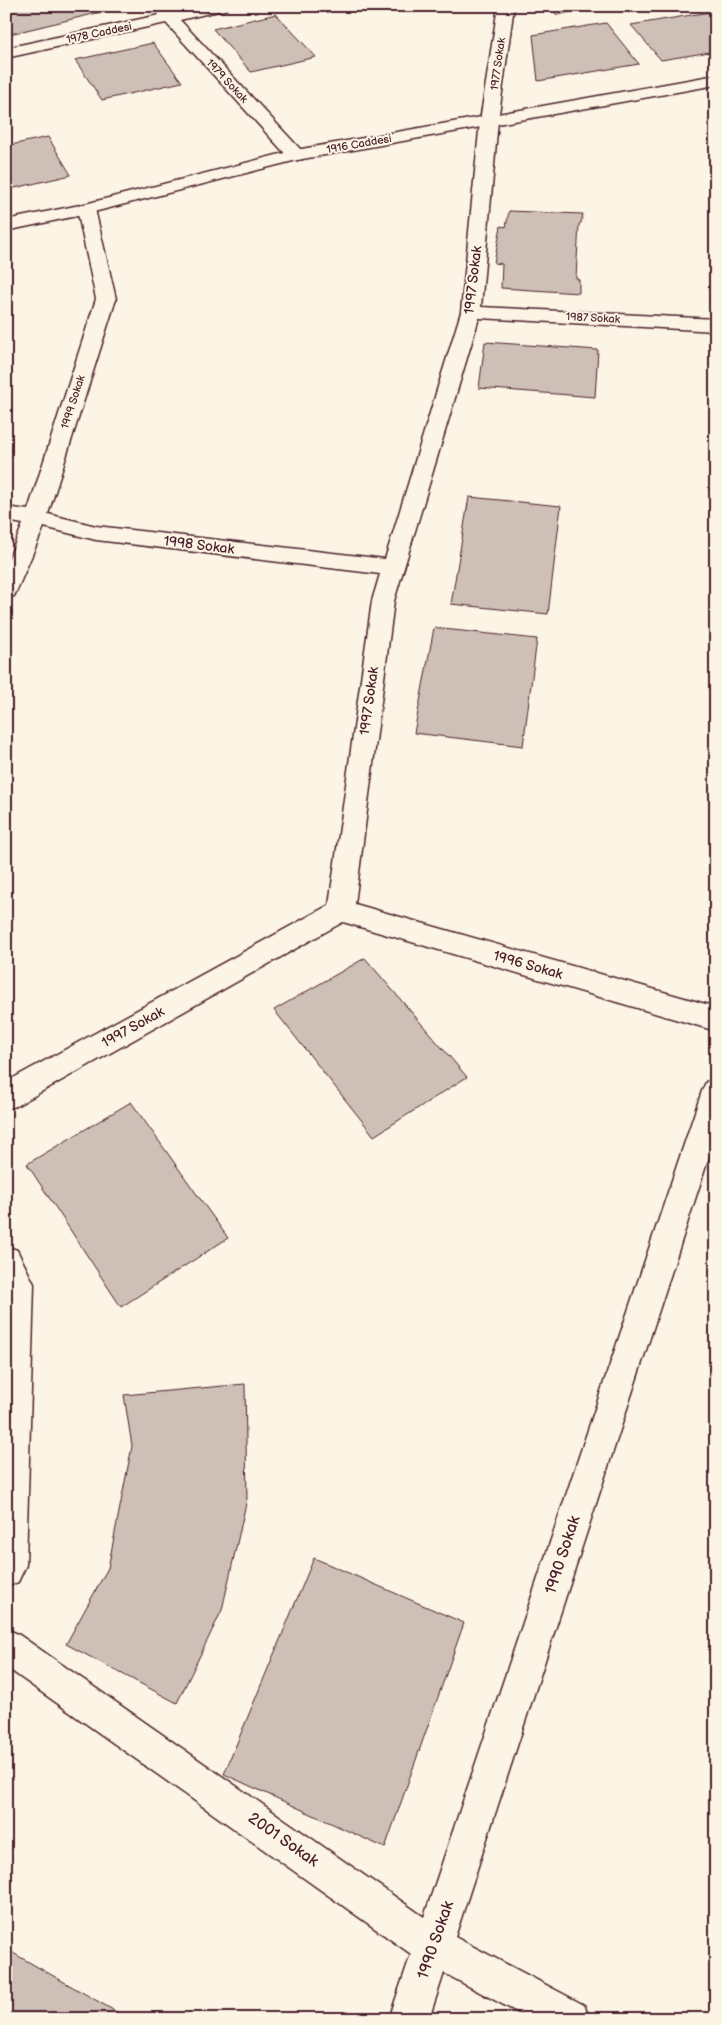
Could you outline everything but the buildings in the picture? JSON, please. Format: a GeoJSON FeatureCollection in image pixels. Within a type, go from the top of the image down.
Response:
{"type":"FeatureCollection","features":[{"type":"Feature","properties":{"kind":"street","name":"1978 Caddesi"},"geometry":{"type":"LineString","coordinates":[[6,53],[164,12],[220,6]]}},
{"type":"Feature","properties":{"kind":"street","name":"1977 Sokak"},"geometry":{"type":"LineString","coordinates":[[489,121],[506,6]]}},
{"type":"Feature","properties":{"kind":"street","name":"1979 Sokak"},"geometry":{"type":"LineString","coordinates":[[164,12],[296,155]]}},
{"type":"Feature","properties":{"kind":"street","name":"1916 Caddesi"},"geometry":{"type":"LineString","coordinates":[[6,226],[86,209],[296,155],[716,80]]}},
{"type":"Feature","properties":{"kind":"street","name":"1997 Sokak"},"geometry":{"type":"LineString","coordinates":[[6,1097],[340,911],[383,601],[471,312],[489,121]]}},
{"type":"Feature","properties":{"kind":"street","name":"1999 Sokak"},"geometry":{"type":"LineString","coordinates":[[6,590],[29,539],[106,299],[86,209]]}},
{"type":"Feature","properties":{"kind":"street","name":"1987 Sokak"},"geometry":{"type":"LineString","coordinates":[[471,312],[716,325]]}},
{"type":"Feature","properties":{"kind":"street","name":"1998 Sokak"},"geometry":{"type":"LineString","coordinates":[[6,514],[36,518],[96,533],[393,568]]}},
{"type":"Feature","properties":{"kind":"street","name":"1996 Sokak"},"geometry":{"type":"LineString","coordinates":[[340,911],[716,1019]]}},
{"type":"Feature","properties":{"kind":"street","name":"1990 Sokak"},"geometry":{"type":"LineString","coordinates":[[409,2019],[716,1091]]}},
{"type":"Feature","properties":{"kind":"street"},"geometry":{"type":"LineString","coordinates":[[6,1260],[19,1284],[9,1565],[6,1570]]}},
{"type":"Feature","properties":{"kind":"street","name":"2001 Sokak"},"geometry":{"type":"LineString","coordinates":[[6,1646],[434,1947],[570,2019]]}}]}
